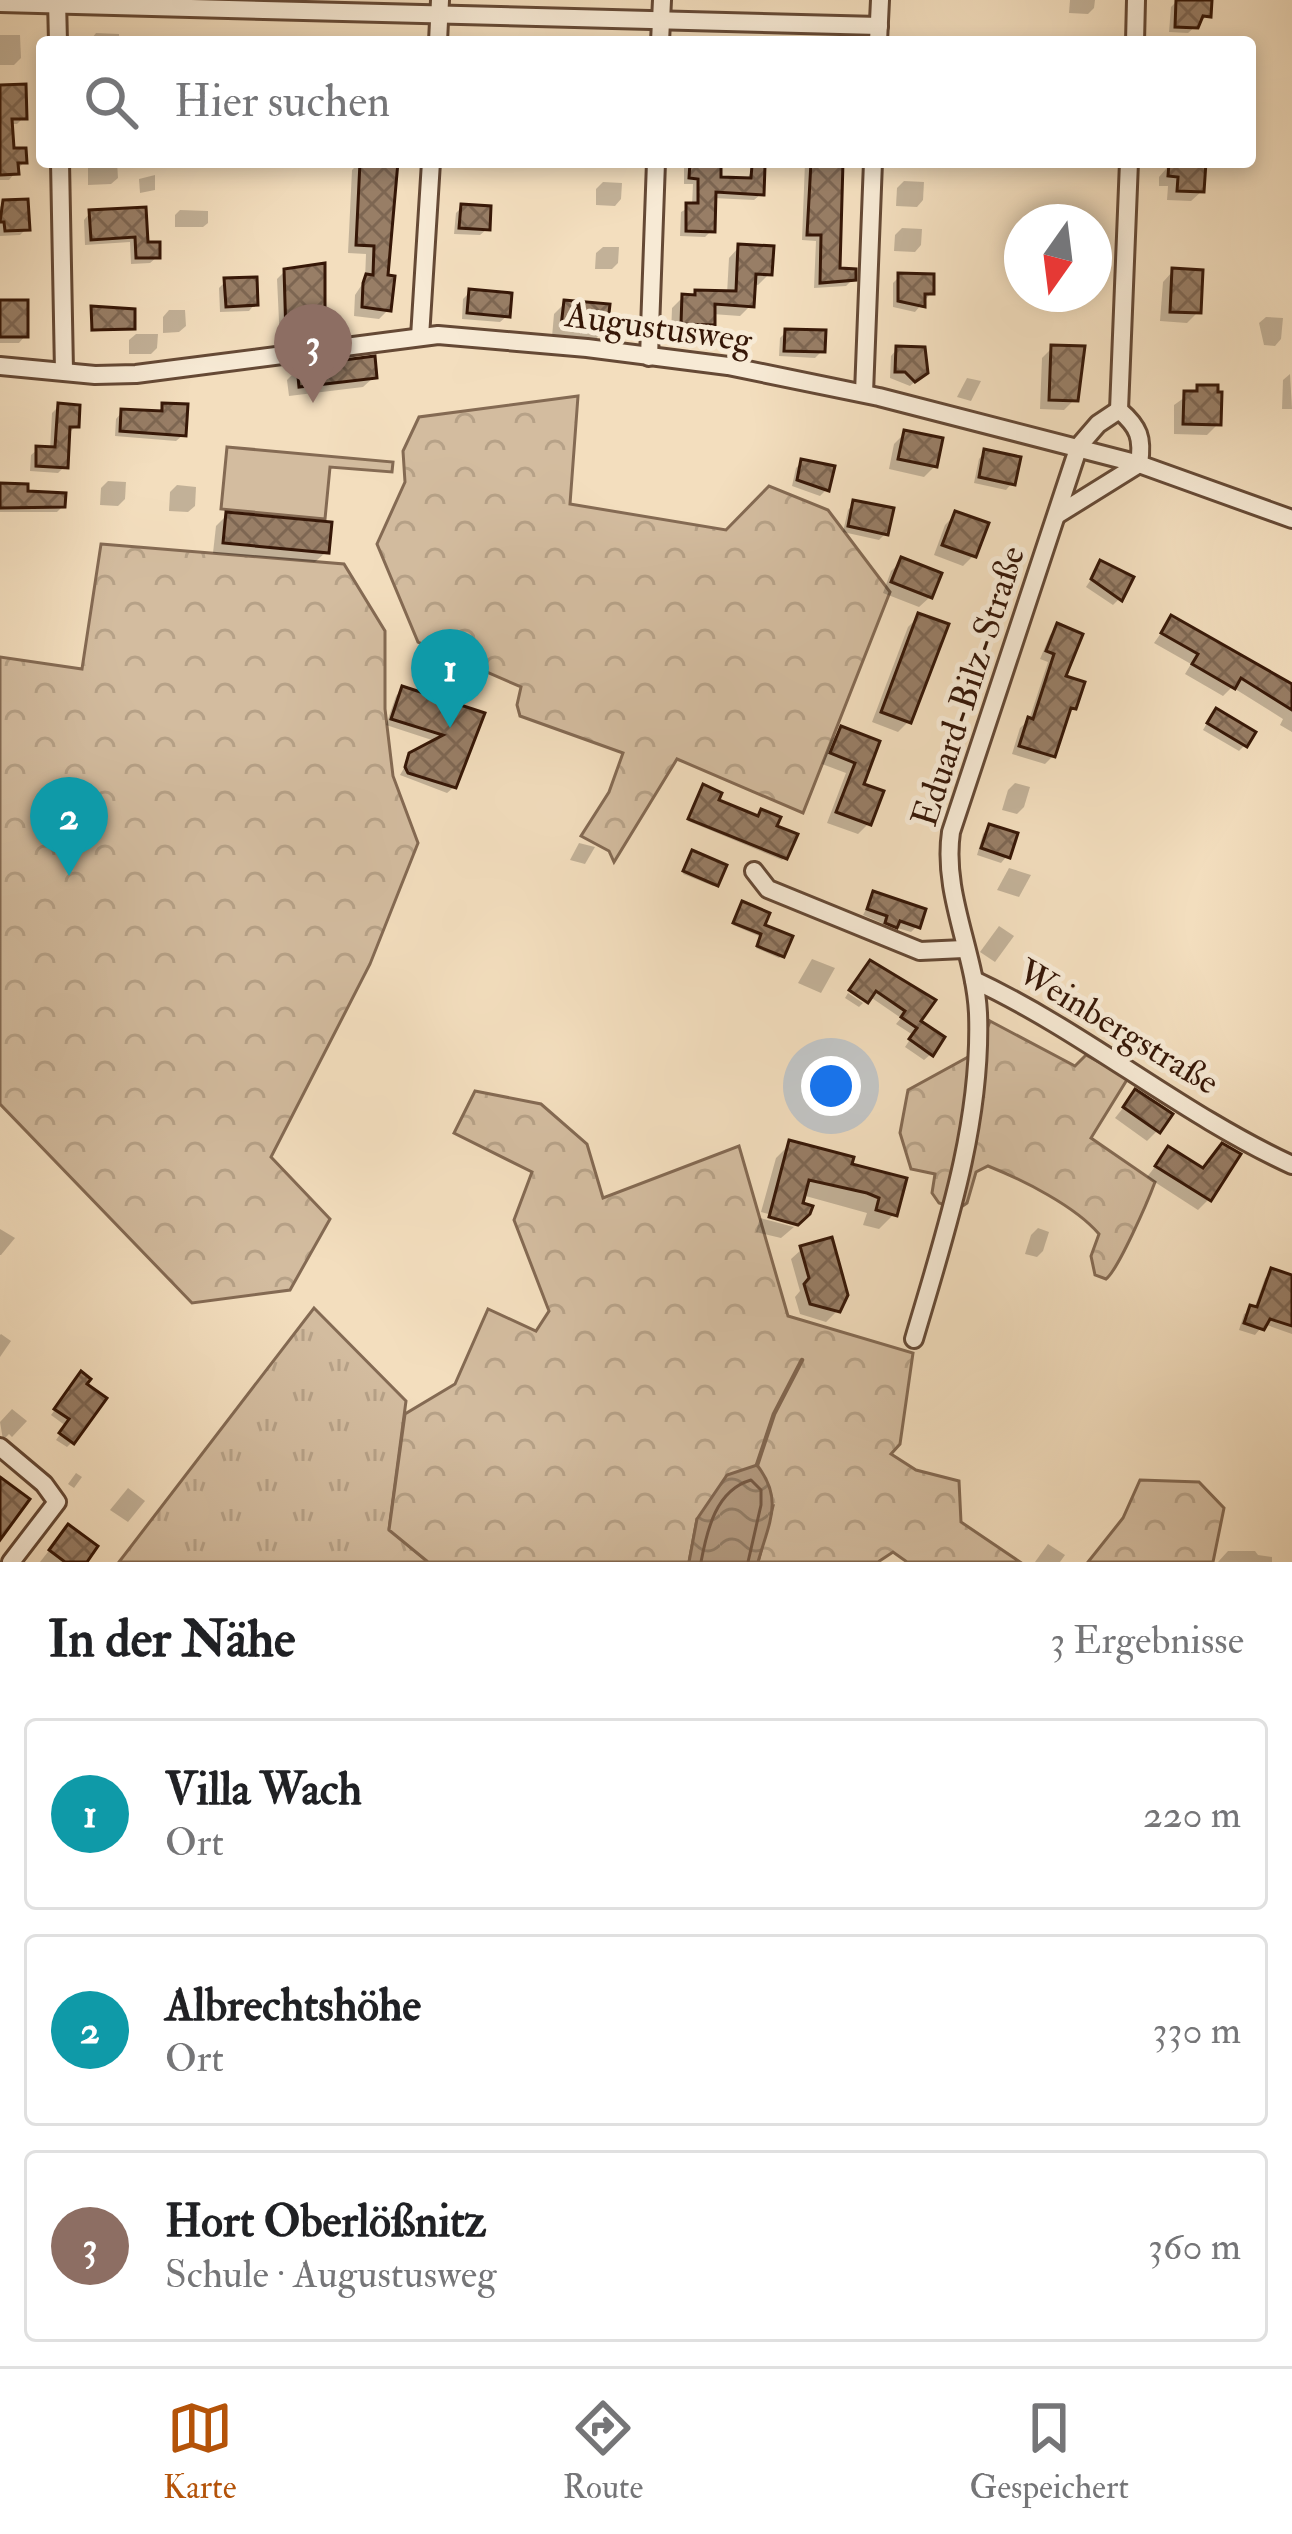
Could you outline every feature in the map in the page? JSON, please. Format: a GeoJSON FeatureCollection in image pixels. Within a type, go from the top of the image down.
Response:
{"type":"FeatureCollection","features":[{"type":"Feature","properties":{"kind":"street"},"geometry":{"type":"LineString","coordinates":[[0,3],[661,9],[879,34],[880,0]]}},
{"type":"Feature","properties":{"kind":"street"},"geometry":{"type":"LineString","coordinates":[[1135,36],[1136,0]]}},
{"type":"Feature","properties":{"kind":"street"},"geometry":{"type":"LineString","coordinates":[[57,2],[58,36]]}},
{"type":"Feature","properties":{"kind":"street"},"geometry":{"type":"LineString","coordinates":[[438,36],[440,6]]}},
{"type":"Feature","properties":{"kind":"street"},"geometry":{"type":"LineString","coordinates":[[60,168],[64,371]]}},
{"type":"Feature","properties":{"kind":"street"},"geometry":{"type":"LineString","coordinates":[[420,337],[431,168]]}},
{"type":"Feature","properties":{"kind":"street"},"geometry":{"type":"LineString","coordinates":[[650,357],[656,168]]}},
{"type":"Feature","properties":{"kind":"street"},"geometry":{"type":"LineString","coordinates":[[863,393],[873,168]]}},
{"type":"Feature","properties":{"kind":"street"},"geometry":{"type":"LineString","coordinates":[[1119,410],[1130,168]]}},
{"type":"Feature","properties":{"kind":"street","name":"Augustusweg"},"geometry":{"type":"LineString","coordinates":[[0,366],[136,374],[420,337],[524,340],[728,366],[863,393],[1079,446],[1292,519]]}},
{"type":"Feature","properties":{"kind":"street"},"geometry":{"type":"LineString","coordinates":[[1079,446],[1098,424],[1119,410]]}},
{"type":"Feature","properties":{"kind":"street"},"geometry":{"type":"LineString","coordinates":[[1057,515],[1139,464],[1143,439],[1134,422],[1119,410]]}},
{"type":"Feature","properties":{"kind":"street","name":"Eduard-Bilz-Straße"},"geometry":{"type":"LineString","coordinates":[[914,1339],[968,1139],[978,1016],[947,859],[951,832],[1079,446]]}},
{"type":"Feature","properties":{"kind":"street"},"geometry":{"type":"LineString","coordinates":[[754,871],[768,889],[920,951],[964,949]]}},
{"type":"Feature","properties":{"kind":"street","name":"Weinbergstraße"},"geometry":{"type":"LineString","coordinates":[[974,980],[1106,1053],[1259,1150],[1292,1165]]}},
{"type":"Feature","properties":{"kind":"street"},"geometry":{"type":"LineString","coordinates":[[0,1447],[44,1484],[57,1502],[11,1562]]}},
{"type":"Feature","properties":{"kind":"green space"},"geometry":{"type":"Polygon","coordinates":[[[578,396],[570,504],[726,530],[769,486],[828,510],[890,592],[803,813],[677,759],[614,862],[609,851],[581,836],[609,792],[623,753],[520,716],[521,687],[418,642],[377,544],[405,482],[403,451],[419,417],[578,396]]]}},
{"type":"Feature","properties":{"kind":"green space"},"geometry":{"type":"Polygon","coordinates":[[[227,447],[393,462],[392,472],[330,467],[325,519],[221,509],[227,447]]]}},
{"type":"Feature","properties":{"kind":"green space"},"geometry":{"type":"Polygon","coordinates":[[[101,544],[344,564],[385,631],[385,709],[393,776],[418,843],[370,964],[271,1157],[330,1219],[290,1290],[192,1303],[0,1104],[0,657],[82,669],[101,544]]]}},
{"type":"Feature","properties":{"kind":"green space"},"geometry":{"type":"Polygon","coordinates":[[[990,1021],[1075,1066],[1086,1055],[1128,1078],[1091,1138],[1155,1182],[1106,1279],[1095,1275],[1091,1256],[1099,1234],[1048,1195],[988,1166],[976,1172],[967,1203],[958,1209],[939,1203],[932,1193],[935,1174],[911,1169],[900,1133],[908,1090],[979,1051],[990,1021]]]}},
{"type":"Feature","properties":{"kind":"green space"},"geometry":{"type":"Polygon","coordinates":[[[475,1091],[541,1104],[587,1144],[603,1198],[739,1146],[788,1316],[913,1353],[900,1444],[891,1454],[916,1470],[959,1481],[961,1522],[1020,1562],[907,1562],[893,1552],[878,1562],[758,1562],[773,1506],[697,1519],[689,1562],[428,1562],[389,1530],[405,1414],[455,1384],[488,1309],[536,1331],[549,1311],[514,1220],[532,1172],[454,1133],[475,1091]]]}},
{"type":"Feature","properties":{"kind":"green space"},"geometry":{"type":"Polygon","coordinates":[[[314,1308],[406,1401],[389,1529],[428,1562],[119,1562],[314,1308]]]}},
{"type":"Feature","properties":{"kind":"green space"},"geometry":{"type":"Polygon","coordinates":[[[1140,1480],[1199,1482],[1224,1508],[1213,1562],[1088,1562],[1123,1518],[1140,1480]]]}},
{"type":"Feature","properties":{"kind":"water"},"geometry":{"type":"Polygon","coordinates":[[[757,1465],[772,1501],[758,1562],[689,1562],[697,1519],[727,1475],[757,1465]]]}},
{"type":"Feature","properties":{"kind":"building"},"geometry":{"type":"Polygon","coordinates":[[[1176,0],[1212,0],[1211,17],[1203,16],[1198,28],[1175,27],[1176,0]]]}},
{"type":"Feature","properties":{"kind":"building"},"geometry":{"type":"Polygon","coordinates":[[[26,84],[27,119],[12,119],[14,148],[26,148],[27,163],[18,163],[19,174],[0,175],[0,85],[26,84]]]}},
{"type":"Feature","properties":{"kind":"building"},"geometry":{"type":"Polygon","coordinates":[[[360,168],[397,168],[388,275],[395,276],[391,311],[362,307],[366,274],[373,275],[374,246],[356,245],[360,168]]]}},
{"type":"Feature","properties":{"kind":"building"},"geometry":{"type":"Polygon","coordinates":[[[690,168],[721,168],[721,177],[751,178],[752,168],[765,168],[764,195],[716,192],[715,232],[686,231],[686,203],[698,203],[698,179],[689,178],[690,168]]]}},
{"type":"Feature","properties":{"kind":"building"},"geometry":{"type":"Polygon","coordinates":[[[811,168],[843,168],[840,268],[856,269],[856,280],[820,283],[821,235],[807,235],[811,168]]]}},
{"type":"Feature","properties":{"kind":"building"},"geometry":{"type":"Polygon","coordinates":[[[1169,168],[1206,168],[1204,192],[1177,191],[1178,177],[1168,176],[1169,168]]]}},
{"type":"Feature","properties":{"kind":"building"},"geometry":{"type":"Polygon","coordinates":[[[28,199],[30,230],[5,231],[0,222],[3,200],[28,199]]]}},
{"type":"Feature","properties":{"kind":"building"},"geometry":{"type":"Polygon","coordinates":[[[461,204],[491,206],[490,230],[459,228],[461,204]]]}},
{"type":"Feature","properties":{"kind":"building"},"geometry":{"type":"Polygon","coordinates":[[[146,207],[148,242],[160,242],[160,258],[136,258],[135,237],[91,240],[89,210],[146,207]]]}},
{"type":"Feature","properties":{"kind":"building"},"geometry":{"type":"Polygon","coordinates":[[[738,244],[774,246],[772,275],[756,274],[754,307],[715,304],[715,325],[681,324],[682,294],[736,291],[738,244]]]}},
{"type":"Feature","properties":{"kind":"building"},"geometry":{"type":"Polygon","coordinates":[[[325,263],[325,326],[330,326],[331,336],[316,338],[315,332],[286,336],[284,269],[325,263]]]}},
{"type":"Feature","properties":{"kind":"building"},"geometry":{"type":"Polygon","coordinates":[[[1172,268],[1203,270],[1201,313],[1170,312],[1172,268]]]}},
{"type":"Feature","properties":{"kind":"building"},"geometry":{"type":"Polygon","coordinates":[[[898,273],[934,274],[934,294],[925,294],[925,307],[898,301],[898,273]]]}},
{"type":"Feature","properties":{"kind":"building"},"geometry":{"type":"Polygon","coordinates":[[[257,277],[258,305],[226,307],[224,278],[257,277]]]}},
{"type":"Feature","properties":{"kind":"building"},"geometry":{"type":"Polygon","coordinates":[[[469,289],[512,293],[510,317],[467,313],[469,289]]]}},
{"type":"Feature","properties":{"kind":"building"},"geometry":{"type":"Polygon","coordinates":[[[0,300],[28,300],[28,337],[0,337],[0,300]]]}},
{"type":"Feature","properties":{"kind":"building"},"geometry":{"type":"Polygon","coordinates":[[[564,300],[610,304],[607,331],[561,327],[564,300]]]}},
{"type":"Feature","properties":{"kind":"building"},"geometry":{"type":"Polygon","coordinates":[[[91,306],[135,309],[135,329],[92,330],[91,306]]]}},
{"type":"Feature","properties":{"kind":"building"},"geometry":{"type":"Polygon","coordinates":[[[785,329],[826,330],[825,352],[784,351],[785,329]]]}},
{"type":"Feature","properties":{"kind":"building"},"geometry":{"type":"Polygon","coordinates":[[[1051,345],[1085,346],[1078,401],[1049,400],[1051,345]]]}},
{"type":"Feature","properties":{"kind":"building"},"geometry":{"type":"Polygon","coordinates":[[[896,346],[925,347],[928,373],[915,382],[905,372],[895,372],[896,346]]]}},
{"type":"Feature","properties":{"kind":"building"},"geometry":{"type":"Polygon","coordinates":[[[375,356],[377,378],[299,387],[297,366],[375,356]]]}},
{"type":"Feature","properties":{"kind":"building"},"geometry":{"type":"Polygon","coordinates":[[[1197,385],[1218,385],[1221,425],[1183,424],[1184,391],[1197,391],[1197,385]]]}},
{"type":"Feature","properties":{"kind":"building"},"geometry":{"type":"Polygon","coordinates":[[[58,403],[80,405],[79,427],[70,427],[68,468],[36,466],[36,446],[55,447],[58,403]]]}},
{"type":"Feature","properties":{"kind":"building"},"geometry":{"type":"Polygon","coordinates":[[[162,403],[188,404],[186,436],[120,431],[121,409],[162,411],[162,403]]]}},
{"type":"Feature","properties":{"kind":"building"},"geometry":{"type":"Polygon","coordinates":[[[904,430],[943,438],[937,467],[898,459],[904,430]]]}},
{"type":"Feature","properties":{"kind":"building"},"geometry":{"type":"Polygon","coordinates":[[[984,449],[1021,457],[1015,485],[979,477],[984,449]]]}},
{"type":"Feature","properties":{"kind":"building"},"geometry":{"type":"Polygon","coordinates":[[[801,459],[835,466],[829,491],[797,480],[801,459]]]}},
{"type":"Feature","properties":{"kind":"building"},"geometry":{"type":"Polygon","coordinates":[[[0,483],[28,484],[28,491],[66,493],[65,507],[0,508],[0,483]]]}},
{"type":"Feature","properties":{"kind":"building"},"geometry":{"type":"Polygon","coordinates":[[[853,500],[894,508],[888,535],[848,526],[853,500]]]}},
{"type":"Feature","properties":{"kind":"building"},"geometry":{"type":"Polygon","coordinates":[[[955,511],[989,523],[976,557],[942,545],[955,511]]]}},
{"type":"Feature","properties":{"kind":"building"},"geometry":{"type":"Polygon","coordinates":[[[226,512],[332,522],[329,553],[223,543],[226,512]]]}},
{"type":"Feature","properties":{"kind":"building"},"geometry":{"type":"Polygon","coordinates":[[[901,557],[942,573],[932,598],[891,582],[901,557]]]}},
{"type":"Feature","properties":{"kind":"building"},"geometry":{"type":"Polygon","coordinates":[[[1100,560],[1134,577],[1122,601],[1091,579],[1100,560]]]}},
{"type":"Feature","properties":{"kind":"building"},"geometry":{"type":"Polygon","coordinates":[[[918,613],[949,624],[911,723],[881,712],[918,613]]]}},
{"type":"Feature","properties":{"kind":"building"},"geometry":{"type":"Polygon","coordinates":[[[1171,615],[1292,684],[1292,710],[1241,678],[1235,689],[1192,664],[1198,654],[1161,633],[1171,615]]]}},
{"type":"Feature","properties":{"kind":"building"},"geometry":{"type":"Polygon","coordinates":[[[1057,623],[1083,634],[1066,676],[1085,682],[1055,757],[1019,746],[1054,654],[1046,651],[1057,623]]]}},
{"type":"Feature","properties":{"kind":"building"},"geometry":{"type":"Polygon","coordinates":[[[402,686],[485,713],[456,788],[408,773],[409,753],[443,735],[391,719],[402,686]]]}},
{"type":"Feature","properties":{"kind":"building"},"geometry":{"type":"Polygon","coordinates":[[[1216,708],[1256,732],[1247,747],[1207,723],[1216,708]]]}},
{"type":"Feature","properties":{"kind":"building"},"geometry":{"type":"Polygon","coordinates":[[[841,726],[880,741],[864,784],[884,791],[871,825],[836,812],[855,763],[830,753],[841,726]]]}},
{"type":"Feature","properties":{"kind":"building"},"geometry":{"type":"Polygon","coordinates":[[[703,784],[722,793],[719,800],[758,816],[761,809],[781,817],[777,826],[798,834],[787,859],[688,819],[703,784]]]}},
{"type":"Feature","properties":{"kind":"building"},"geometry":{"type":"Polygon","coordinates":[[[989,824],[1018,833],[1010,858],[981,848],[989,824]]]}},
{"type":"Feature","properties":{"kind":"building"},"geometry":{"type":"Polygon","coordinates":[[[692,850],[727,865],[718,886],[683,871],[692,850]]]}},
{"type":"Feature","properties":{"kind":"building"},"geometry":{"type":"Polygon","coordinates":[[[873,891],[926,909],[920,928],[900,921],[897,928],[885,923],[887,916],[867,909],[873,891]]]}},
{"type":"Feature","properties":{"kind":"building"},"geometry":{"type":"Polygon","coordinates":[[[742,901],[770,913],[765,925],[793,936],[784,957],[757,946],[761,934],[733,923],[742,901]]]}},
{"type":"Feature","properties":{"kind":"building"},"geometry":{"type":"Polygon","coordinates":[[[870,960],[936,1000],[921,1021],[945,1037],[933,1056],[909,1039],[917,1028],[901,1017],[905,1011],[876,991],[868,1003],[849,990],[870,960]]]}},
{"type":"Feature","properties":{"kind":"building"},"geometry":{"type":"Polygon","coordinates":[[[1135,1089],[1173,1114],[1160,1133],[1123,1107],[1135,1089]]]}},
{"type":"Feature","properties":{"kind":"building"},"geometry":{"type":"Polygon","coordinates":[[[789,1140],[854,1157],[852,1164],[907,1178],[897,1216],[876,1210],[879,1198],[867,1193],[809,1180],[803,1203],[813,1206],[810,1214],[798,1225],[769,1217],[789,1140]]]}},
{"type":"Feature","properties":{"kind":"building"},"geometry":{"type":"Polygon","coordinates":[[[1222,1143],[1241,1154],[1211,1201],[1155,1166],[1168,1146],[1203,1168],[1222,1143]]]}},
{"type":"Feature","properties":{"kind":"building"},"geometry":{"type":"Polygon","coordinates":[[[832,1237],[848,1295],[840,1312],[810,1304],[804,1284],[809,1278],[800,1246],[832,1237]]]}},
{"type":"Feature","properties":{"kind":"building"},"geometry":{"type":"Polygon","coordinates":[[[1271,1268],[1292,1275],[1292,1326],[1270,1319],[1264,1330],[1244,1323],[1250,1305],[1257,1307],[1271,1268]]]}},
{"type":"Feature","properties":{"kind":"building"},"geometry":{"type":"Polygon","coordinates":[[[81,1371],[91,1379],[87,1384],[107,1398],[74,1444],[59,1433],[69,1419],[54,1409],[81,1371]]]}},
{"type":"Feature","properties":{"kind":"building"},"geometry":{"type":"Polygon","coordinates":[[[0,1477],[30,1499],[0,1540],[0,1477]]]}},
{"type":"Feature","properties":{"kind":"building"},"geometry":{"type":"Polygon","coordinates":[[[68,1524],[98,1546],[87,1562],[65,1562],[49,1550],[68,1524]]]}},
{"type":"Feature","properties":{"kind":"waterway"},"geometry":{"type":"LineString","coordinates":[[757,1465],[774,1414],[802,1360]]}},
{"type":"Feature","properties":{"kind":"place","name":"Hort Oberlößnitz"},"geometry":{"type":"Point","coordinates":[313,403]}},
{"type":"Feature","properties":{"kind":"place","name":"Villa Wach"},"geometry":{"type":"Point","coordinates":[450,728]}},
{"type":"Feature","properties":{"kind":"place","name":"Albrechtshöhe"},"geometry":{"type":"Point","coordinates":[69,876]}}]}
